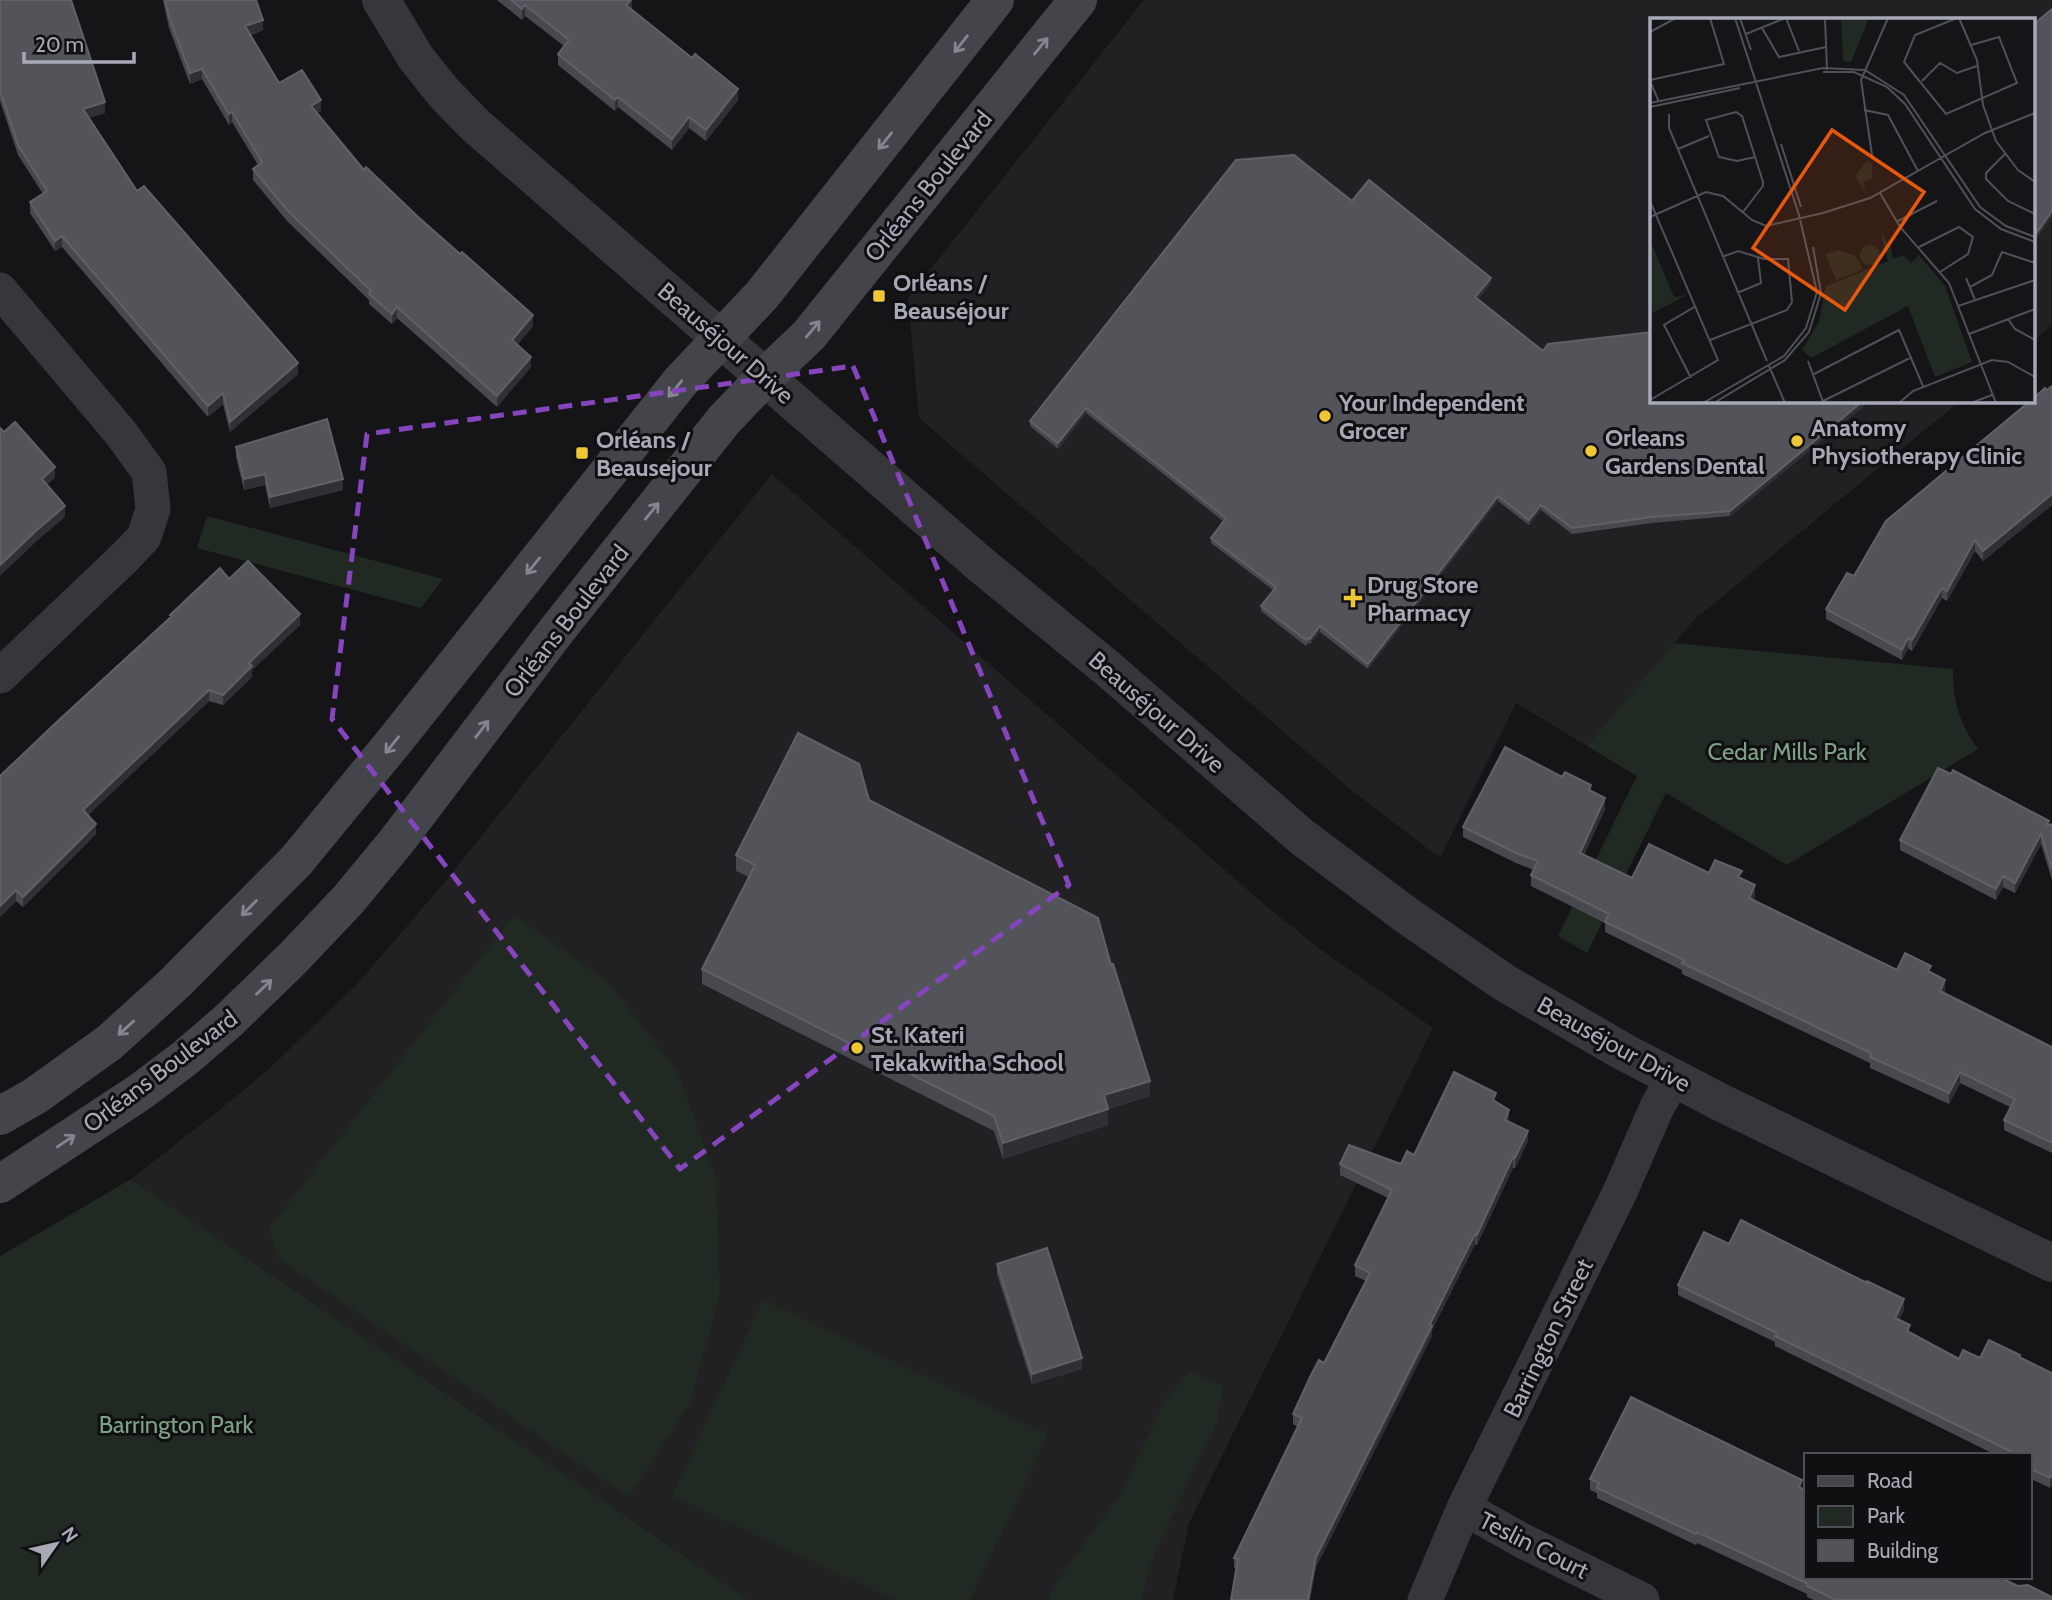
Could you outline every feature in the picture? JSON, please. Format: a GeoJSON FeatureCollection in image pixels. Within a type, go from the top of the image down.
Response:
{"type":"FeatureCollection","features":[{"type":"Feature","properties":{"kind":"main road"},"geometry":{"type":"LineString","coordinates":[[0,1116],[35,1096],[110,1042],[176,982],[297,860],[680,383],[762,295],[995,0]]}},
{"type":"Feature","properties":{"kind":"main road","name":"Orléans Boulevard"},"geometry":{"type":"LineString","coordinates":[[3,1175],[141,1092],[228,1021],[348,900],[724,420],[809,335],[1078,0]]}},
{"type":"Feature","properties":{"kind":"street","name":"Beauséjour Drive"},"geometry":{"type":"LineString","coordinates":[[381,0],[416,58],[444,93],[475,125],[980,564],[1107,668],[1302,837],[1409,917],[1505,983],[1624,1052],[1722,1103],[2052,1264]]}},
{"type":"Feature","properties":{"kind":"street"},"geometry":{"type":"LineString","coordinates":[[0,290],[120,432],[149,472],[153,509],[144,537],[0,676]]}},
{"type":"Feature","properties":{"kind":"street","name":"Barrington Street"},"geometry":{"type":"LineString","coordinates":[[1425,1600],[1464,1508],[1620,1192],[1657,1107],[1674,1077]]}},
{"type":"Feature","properties":{"kind":"street","name":"Teslin Court"},"geometry":{"type":"LineString","coordinates":[[1464,1508],[1521,1540],[1642,1600]]}},
{"type":"Feature","properties":{"kind":"highlighted area"},"geometry":{"type":"Polygon","coordinates":[[[853,366],[1069,885],[680,1169],[332,719],[367,434],[853,366]]]}},
{"type":"Feature","properties":{"kind":"shaded area"},"geometry":{"type":"Polygon","coordinates":[[[1144,0],[2052,0],[2052,325],[2035,339],[2035,18],[1650,18],[1650,402],[1959,402],[1695,619],[1587,746],[1516,703],[1440,858],[1350,789],[919,418],[908,298],[1144,0]]]}},
{"type":"Feature","properties":{"kind":"shaded area","name":"St. Kateri Tekakwitha School"},"geometry":{"type":"Polygon","coordinates":[[[772,474],[1266,906],[1320,949],[1433,1028],[1189,1523],[1173,1600],[749,1600],[131,1179],[269,1069],[358,983],[439,889],[772,474]]]}},
{"type":"Feature","properties":{"kind":"green space"},"geometry":{"type":"Polygon","coordinates":[[[207,516],[443,579],[421,608],[197,548],[207,516]]]}},
{"type":"Feature","properties":{"kind":"green space","name":"Cedar Mills Park"},"geometry":{"type":"Polygon","coordinates":[[[1674,643],[1953,669],[1958,711],[1978,749],[1787,865],[1666,793],[1587,953],[1558,936],[1637,776],[1587,746],[1674,643]]]}},
{"type":"Feature","properties":{"kind":"green space"},"geometry":{"type":"Polygon","coordinates":[[[514,915],[607,981],[677,1070],[716,1178],[720,1292],[691,1401],[629,1497],[279,1259],[269,1228],[514,915]]]}},
{"type":"Feature","properties":{"kind":"green space","name":"Barrington Park"},"geometry":{"type":"Polygon","coordinates":[[[131,1179],[749,1600],[0,1600],[0,1256],[131,1179]]]}},
{"type":"Feature","properties":{"kind":"green space"},"geometry":{"type":"Polygon","coordinates":[[[763,1300],[1048,1434],[970,1600],[895,1600],[672,1496],[763,1300]]]}},
{"type":"Feature","properties":{"kind":"green space"},"geometry":{"type":"Polygon","coordinates":[[[1190,1372],[1223,1386],[1217,1423],[1155,1551],[1141,1600],[1049,1600],[1053,1586],[1118,1498],[1166,1399],[1190,1372]]]}},
{"type":"Feature","properties":{"kind":"building"},"geometry":{"type":"Polygon","coordinates":[[[0,0],[71,0],[105,102],[83,109],[137,191],[144,186],[298,363],[230,422],[223,393],[208,406],[62,236],[55,241],[30,202],[47,191],[18,145],[0,91],[0,0]]]}},
{"type":"Feature","properties":{"kind":"building"},"geometry":{"type":"Polygon","coordinates":[[[165,0],[256,0],[263,20],[245,26],[279,83],[302,70],[321,100],[311,106],[364,170],[366,167],[417,216],[533,315],[512,340],[531,357],[497,396],[397,307],[392,314],[369,294],[371,291],[287,210],[253,169],[262,162],[202,69],[190,73],[165,0]]]}},
{"type":"Feature","properties":{"kind":"building"},"geometry":{"type":"Polygon","coordinates":[[[511,0],[631,0],[626,5],[692,58],[695,54],[738,89],[706,130],[689,117],[672,139],[618,97],[615,100],[558,54],[569,40],[525,5],[522,9],[511,0]]]}},
{"type":"Feature","properties":{"kind":"building"},"geometry":{"type":"Polygon","coordinates":[[[2052,9],[2052,211],[2035,235],[2035,23],[2052,9]]]}},
{"type":"Feature","properties":{"kind":"building","name":"Your Independent Grocer"},"geometry":{"type":"Polygon","coordinates":[[[1294,155],[1352,201],[1369,180],[1491,278],[1475,297],[1543,351],[1548,344],[1650,332],[1650,402],[1862,402],[1730,511],[1652,517],[1572,528],[1541,505],[1529,520],[1498,496],[1368,664],[1320,626],[1310,639],[1306,640],[1261,606],[1276,587],[1211,538],[1226,518],[1086,408],[1058,443],[1030,421],[1236,160],[1294,155]]]}},
{"type":"Feature","properties":{"kind":"building"},"geometry":{"type":"Polygon","coordinates":[[[2052,386],[2052,494],[1983,551],[1975,540],[1947,591],[1942,588],[1912,640],[1908,638],[1902,650],[1826,609],[1847,573],[1854,576],[1886,521],[2029,402],[2035,402],[2035,397],[2045,388],[2047,390],[2052,386]]]}},
{"type":"Feature","properties":{"kind":"building"},"geometry":{"type":"Polygon","coordinates":[[[327,419],[343,479],[270,497],[265,474],[244,479],[236,447],[327,419]]]}},
{"type":"Feature","properties":{"kind":"building"},"geometry":{"type":"Polygon","coordinates":[[[15,422],[55,467],[42,479],[65,506],[0,565],[0,428],[4,432],[15,422]]]}},
{"type":"Feature","properties":{"kind":"building"},"geometry":{"type":"Polygon","coordinates":[[[248,561],[300,614],[249,663],[252,666],[223,695],[209,690],[83,810],[96,824],[23,897],[16,890],[0,906],[0,776],[220,568],[229,579],[248,561]]]}},
{"type":"Feature","properties":{"kind":"building"},"geometry":{"type":"Polygon","coordinates":[[[798,733],[859,764],[869,800],[1098,918],[1150,1081],[1104,1095],[1108,1109],[1003,1143],[994,1116],[702,969],[755,865],[736,855],[798,733]]]}},
{"type":"Feature","properties":{"kind":"building"},"geometry":{"type":"Polygon","coordinates":[[[1505,747],[1562,777],[1565,772],[1591,785],[1589,790],[1605,798],[1580,853],[1632,878],[1649,844],[1709,873],[1715,860],[1742,871],[1738,877],[1755,885],[1749,898],[1897,970],[1905,953],[1931,966],[1928,971],[1945,980],[1940,991],[2052,1047],[2052,1143],[2004,1120],[2015,1099],[1960,1072],[1949,1093],[1870,1057],[1871,1053],[1682,963],[1684,960],[1605,922],[1609,914],[1531,875],[1538,861],[1463,827],[1505,747]]]}},
{"type":"Feature","properties":{"kind":"building"},"geometry":{"type":"Polygon","coordinates":[[[1938,768],[1951,774],[1953,770],[2049,821],[2046,826],[2052,824],[2052,869],[2041,834],[2015,883],[2003,876],[1996,889],[1900,840],[1938,768]]]}},
{"type":"Feature","properties":{"kind":"building"},"geometry":{"type":"Polygon","coordinates":[[[1454,1072],[1496,1093],[1493,1100],[1509,1110],[1505,1120],[1528,1131],[1316,1557],[1308,1600],[1231,1600],[1238,1559],[1234,1558],[1302,1418],[1293,1414],[1311,1375],[1319,1360],[1324,1363],[1370,1273],[1355,1265],[1392,1190],[1340,1164],[1349,1145],[1401,1164],[1407,1151],[1414,1155],[1454,1072]]]}},
{"type":"Feature","properties":{"kind":"building"},"geometry":{"type":"Polygon","coordinates":[[[1741,1220],[1904,1299],[1895,1318],[1910,1325],[1907,1331],[1959,1359],[1963,1350],[1980,1358],[1989,1340],[2052,1373],[2050,1478],[2031,1469],[2031,1453],[2011,1453],[1678,1285],[1704,1232],[1729,1244],[1741,1220]]]}},
{"type":"Feature","properties":{"kind":"building"},"geometry":{"type":"Polygon","coordinates":[[[1047,1248],[1082,1358],[1032,1374],[997,1264],[1047,1248]]]}},
{"type":"Feature","properties":{"kind":"building"},"geometry":{"type":"Polygon","coordinates":[[[1631,1397],[1802,1480],[1799,1487],[1804,1490],[1804,1579],[2003,1579],[2018,1586],[2028,1585],[2052,1597],[2052,1600],[1836,1600],[1807,1586],[1808,1584],[1597,1488],[1599,1483],[1590,1479],[1631,1397]]]}},
{"type":"Feature","properties":{"kind":"place","name":"Orléans / Beauséjour"},"geometry":{"type":"Point","coordinates":[879,296]}},
{"type":"Feature","properties":{"kind":"place","name":"Your Independent Grocer"},"geometry":{"type":"Point","coordinates":[1325,416]}},
{"type":"Feature","properties":{"kind":"place","name":"Anatomy Physiotherapy Clinic"},"geometry":{"type":"Point","coordinates":[1797,441]}},
{"type":"Feature","properties":{"kind":"place","name":"Orleans Gardens Dental"},"geometry":{"type":"Point","coordinates":[1591,451]}},
{"type":"Feature","properties":{"kind":"place","name":"Orléans / Beausejour"},"geometry":{"type":"Point","coordinates":[582,453]}},
{"type":"Feature","properties":{"kind":"place","name":"Drug Store Pharmacy"},"geometry":{"type":"Point","coordinates":[1353,598]}},
{"type":"Feature","properties":{"kind":"place","name":"St. Kateri Tekakwitha School"},"geometry":{"type":"Point","coordinates":[857,1048]}}]}
